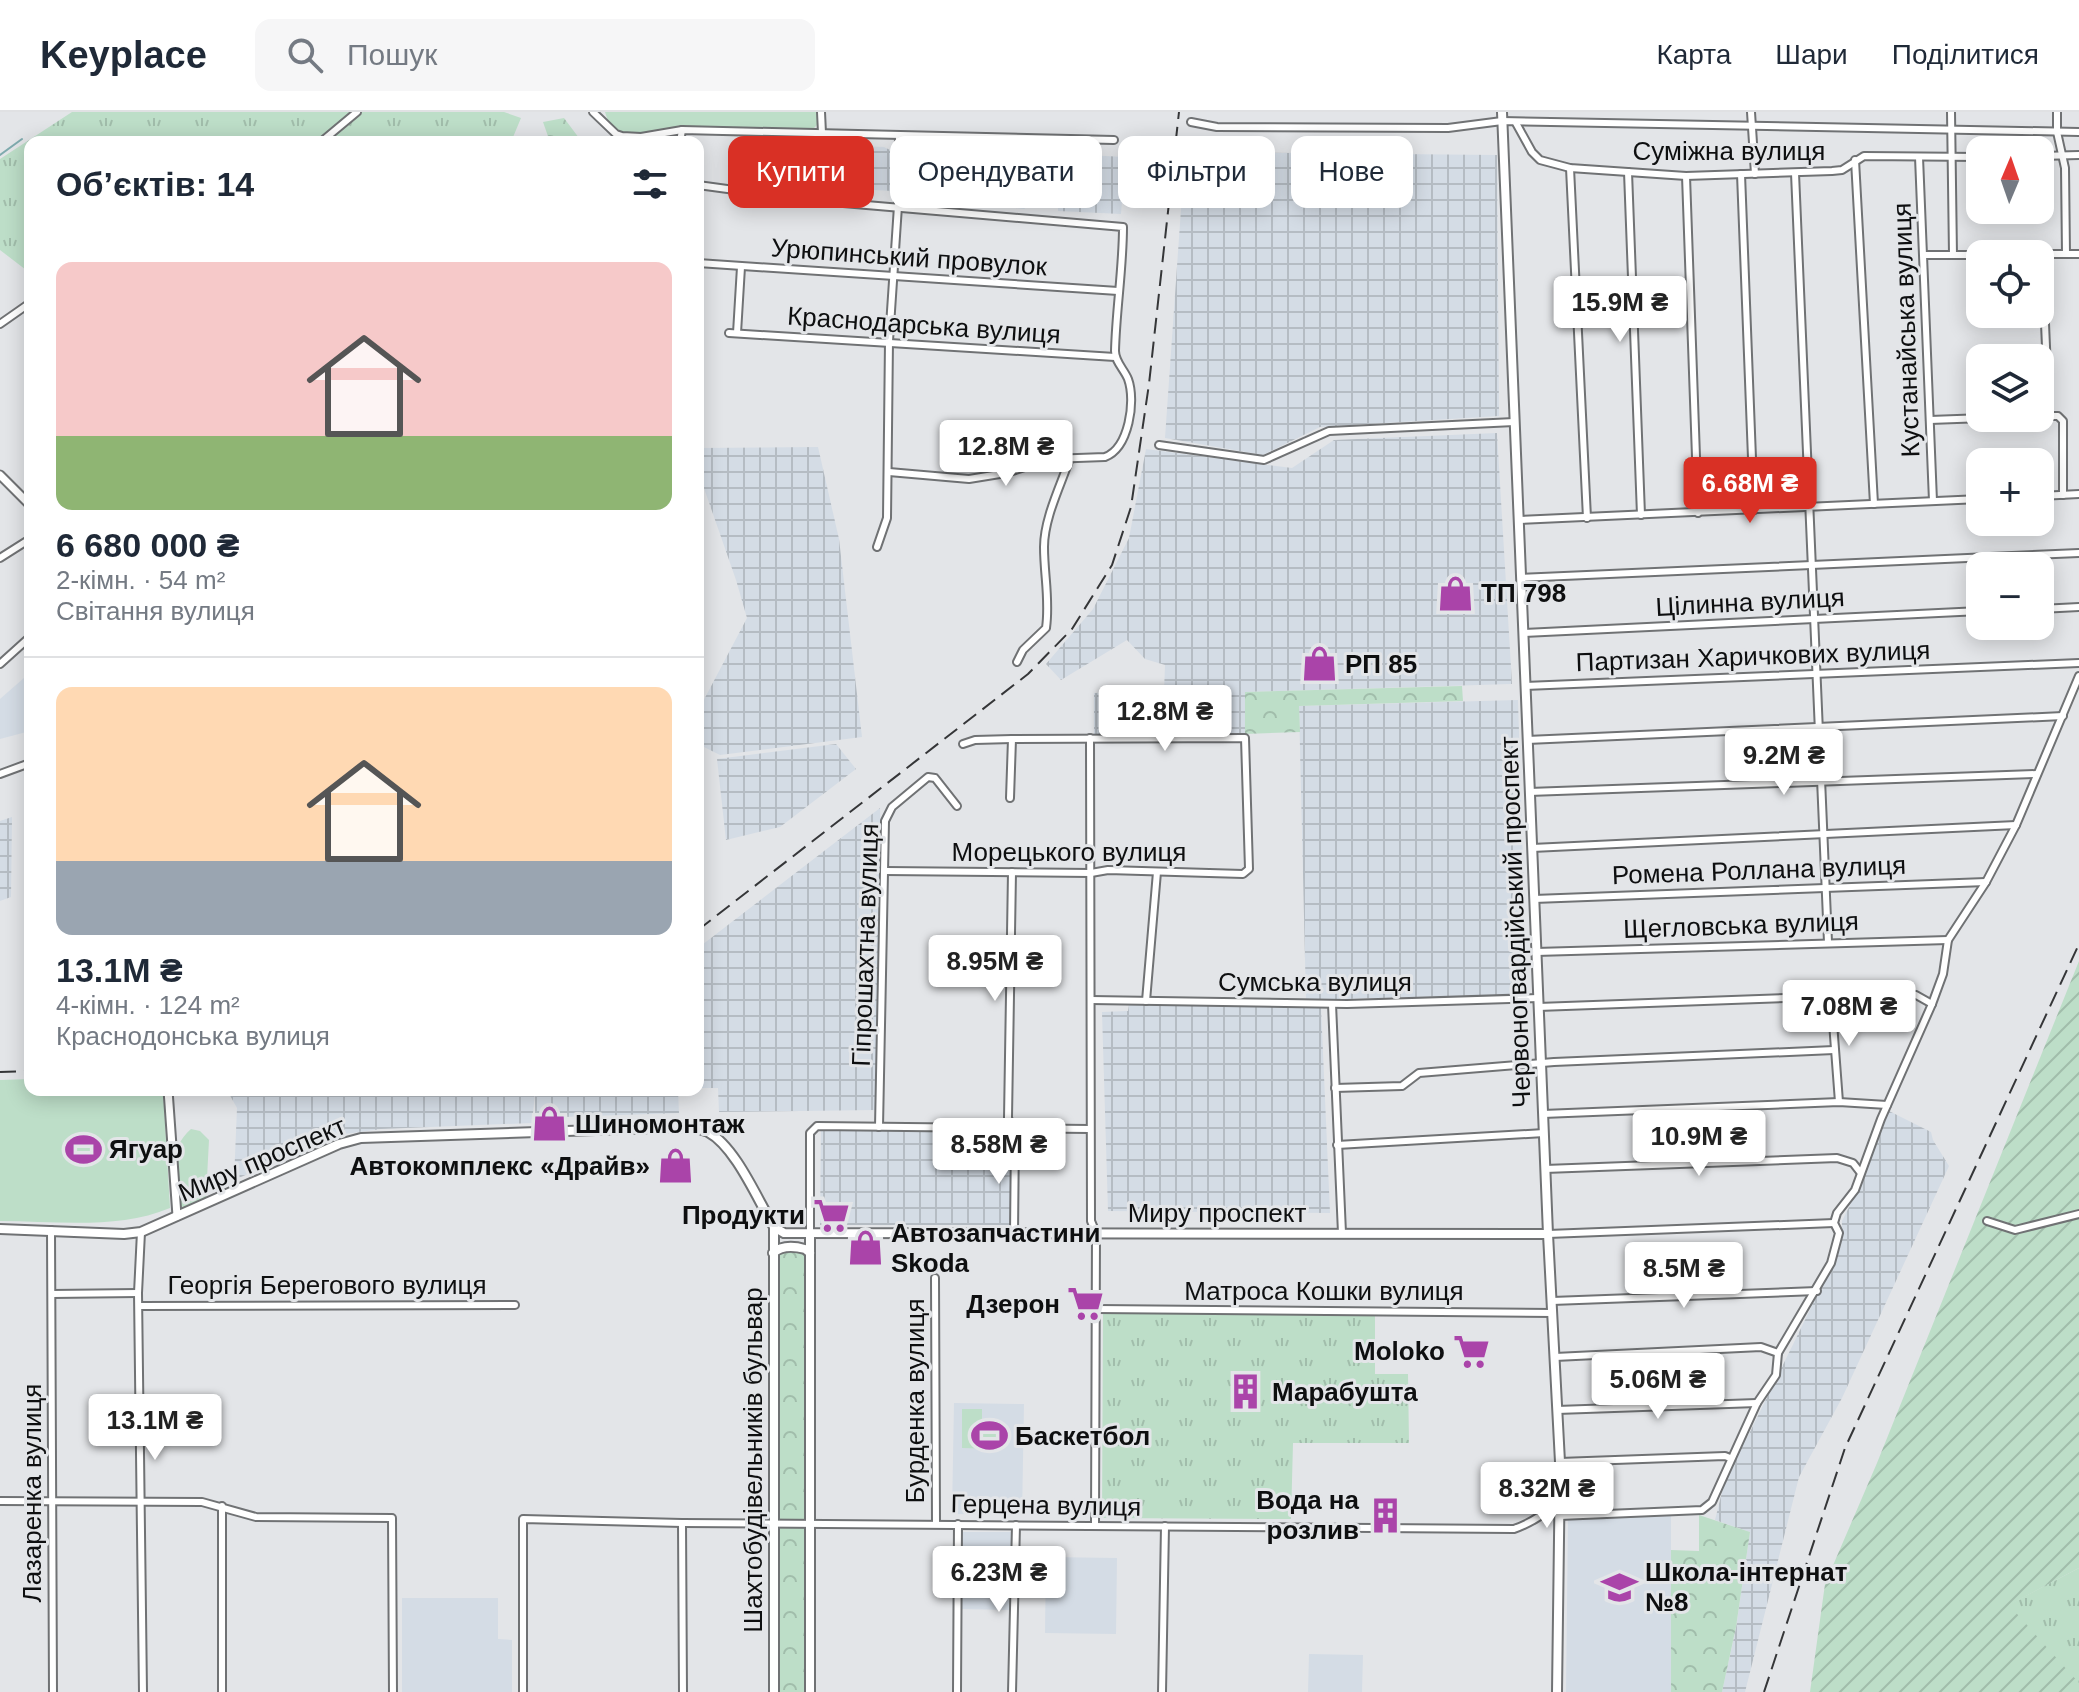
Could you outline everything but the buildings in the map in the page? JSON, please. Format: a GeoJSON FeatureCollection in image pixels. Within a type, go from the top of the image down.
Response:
{"type":"FeatureCollection","features":[{"type":"Feature","properties":{"kind":"main road","name":"Червоногвардійський проспект"},"geometry":{"type":"LineString","coordinates":[[1502,116],[1560,1462],[1557,1692]]}},
{"type":"Feature","properties":{"kind":"main road","name":"Миру проспект"},"geometry":{"type":"LineString","coordinates":[[0,1229],[141,1232],[339,1144],[361,1138],[683,1127],[710,1133],[720,1142],[734,1159],[774,1227],[784,1233],[1548,1234]]}},
{"type":"Feature","properties":{"kind":"main road","name":"Шахтобудівельників бульвар"},"geometry":{"type":"LineString","coordinates":[[774,1227],[774,1692]]}},
{"type":"Feature","properties":{"kind":"main road"},"geometry":{"type":"LineString","coordinates":[[810,1233],[810,1692]]}},
{"type":"Feature","properties":{"kind":"main road"},"geometry":{"type":"LineString","coordinates":[[773,1253],[778,1248],[786,1247],[805,1249],[810,1253]]}},
{"type":"Feature","properties":{"kind":"street"},"geometry":{"type":"LineString","coordinates":[[328,136],[357,112]]}},
{"type":"Feature","properties":{"kind":"street"},"geometry":{"type":"LineString","coordinates":[[593,112],[622,136]]}},
{"type":"Feature","properties":{"kind":"street"},"geometry":{"type":"LineString","coordinates":[[821,112],[822,133]]}},
{"type":"Feature","properties":{"kind":"street"},"geometry":{"type":"LineString","coordinates":[[1751,112],[1755,174]]}},
{"type":"Feature","properties":{"kind":"street"},"geometry":{"type":"LineString","coordinates":[[1951,112],[1953,255]]}},
{"type":"Feature","properties":{"kind":"street"},"geometry":{"type":"LineString","coordinates":[[2057,112],[2057,132],[2065,168],[2066,254]]}},
{"type":"Feature","properties":{"kind":"street"},"geometry":{"type":"LineString","coordinates":[[1191,122],[1217,127],[1448,128],[1502,116],[1516,123],[2079,132]]}},
{"type":"Feature","properties":{"kind":"street","name":"Суміжна вулиця"},"geometry":{"type":"LineString","coordinates":[[1516,123],[1540,160],[1570,168],[1686,176],[1795,173],[1842,170],[1864,156],[1966,157]]}},
{"type":"Feature","properties":{"kind":"street"},"geometry":{"type":"LineString","coordinates":[[681,136],[682,130]]}},
{"type":"Feature","properties":{"kind":"street"},"geometry":{"type":"LineString","coordinates":[[647,136],[682,130],[899,136]]}},
{"type":"Feature","properties":{"kind":"street"},"geometry":{"type":"LineString","coordinates":[[1102,140],[1114,140]]}},
{"type":"Feature","properties":{"kind":"street"},"geometry":{"type":"LineString","coordinates":[[2054,156],[2079,155]]}},
{"type":"Feature","properties":{"kind":"street","name":"Кустанайська вулиця"},"geometry":{"type":"LineString","coordinates":[[1919,157],[1933,501]]}},
{"type":"Feature","properties":{"kind":"street"},"geometry":{"type":"LineString","coordinates":[[1855,160],[1874,504]]}},
{"type":"Feature","properties":{"kind":"street"},"geometry":{"type":"LineString","coordinates":[[1570,168],[1587,518]]}},
{"type":"Feature","properties":{"kind":"street"},"geometry":{"type":"LineString","coordinates":[[1628,172],[1641,515]]}},
{"type":"Feature","properties":{"kind":"street"},"geometry":{"type":"LineString","coordinates":[[1795,173],[1828,942]]}},
{"type":"Feature","properties":{"kind":"street"},"geometry":{"type":"LineString","coordinates":[[1741,174],[1754,510]]}},
{"type":"Feature","properties":{"kind":"street"},"geometry":{"type":"LineString","coordinates":[[1686,176],[1698,513]]}},
{"type":"Feature","properties":{"kind":"street"},"geometry":{"type":"LineString","coordinates":[[704,186],[770,197],[890,205]]}},
{"type":"Feature","properties":{"kind":"street"},"geometry":{"type":"LineString","coordinates":[[877,547],[887,518],[889,341],[898,208]]}},
{"type":"Feature","properties":{"kind":"street"},"geometry":{"type":"LineString","coordinates":[[889,472],[969,479],[1006,473],[1050,459],[1105,457],[1112,454],[1125,435],[1131,393],[1115,357],[1121,226],[920,208]]}},
{"type":"Feature","properties":{"kind":"street"},"geometry":{"type":"LineString","coordinates":[[2054,254],[2079,254]]}},
{"type":"Feature","properties":{"kind":"street"},"geometry":{"type":"LineString","coordinates":[[1924,255],[1966,255]]}},
{"type":"Feature","properties":{"kind":"street","name":"Урюпинський провулок"},"geometry":{"type":"LineString","coordinates":[[704,264],[1118,291]]}},
{"type":"Feature","properties":{"kind":"street","name":"Краснодарська вулиця"},"geometry":{"type":"LineString","coordinates":[[741,267],[733,333],[1115,357]]}},
{"type":"Feature","properties":{"kind":"street"},"geometry":{"type":"LineString","coordinates":[[0,324],[24,307]]}},
{"type":"Feature","properties":{"kind":"street"},"geometry":{"type":"LineString","coordinates":[[2054,416],[2063,421],[2063,495]]}},
{"type":"Feature","properties":{"kind":"street"},"geometry":{"type":"LineString","coordinates":[[1930,420],[1966,419]]}},
{"type":"Feature","properties":{"kind":"street"},"geometry":{"type":"LineString","coordinates":[[1159,445],[1264,460],[1329,431],[1514,422]]}},
{"type":"Feature","properties":{"kind":"street"},"geometry":{"type":"LineString","coordinates":[[1017,662],[1023,650],[1046,628],[1049,600],[1044,545],[1047,526],[1070,458]]}},
{"type":"Feature","properties":{"kind":"street"},"geometry":{"type":"LineString","coordinates":[[0,475],[24,499]]}},
{"type":"Feature","properties":{"kind":"street"},"geometry":{"type":"LineString","coordinates":[[2054,495],[2079,494]]}},
{"type":"Feature","properties":{"kind":"street"},"geometry":{"type":"LineString","coordinates":[[1518,520],[1966,500]]}},
{"type":"Feature","properties":{"kind":"street"},"geometry":{"type":"LineString","coordinates":[[0,558],[24,543]]}},
{"type":"Feature","properties":{"kind":"street"},"geometry":{"type":"LineString","coordinates":[[1521,578],[2079,553]]}},
{"type":"Feature","properties":{"kind":"street"},"geometry":{"type":"LineString","coordinates":[[2054,608],[2079,607]]}},
{"type":"Feature","properties":{"kind":"street","name":"Цілинна вулиця"},"geometry":{"type":"LineString","coordinates":[[1523,633],[1966,612]]}},
{"type":"Feature","properties":{"kind":"street"},"geometry":{"type":"LineString","coordinates":[[0,664],[24,642]]}},
{"type":"Feature","properties":{"kind":"street","name":"Партизан Харичкових вулиця"},"geometry":{"type":"LineString","coordinates":[[1525,686],[2079,663]]}},
{"type":"Feature","properties":{"kind":"street"},"geometry":{"type":"LineString","coordinates":[[1559,1516],[1702,1510],[1712,1502],[1757,1403],[1776,1375],[1778,1353],[1831,1263],[1839,1233],[1834,1223],[1837,1213],[1855,1190],[1887,1105],[1932,1004],[1943,974],[1948,940],[1986,882],[2016,825],[2079,676]]}},
{"type":"Feature","properties":{"kind":"street"},"geometry":{"type":"LineString","coordinates":[[1527,740],[2063,716]]}},
{"type":"Feature","properties":{"kind":"street"},"geometry":{"type":"LineString","coordinates":[[963,744],[975,740],[1090,738],[1091,1221],[1096,1233],[1095,1525]]}},
{"type":"Feature","properties":{"kind":"street","name":"Морецького вулиця"},"geometry":{"type":"LineString","coordinates":[[885,871],[1091,873],[1108,870],[1243,874],[1249,869],[1245,738],[1090,738]]}},
{"type":"Feature","properties":{"kind":"street"},"geometry":{"type":"LineString","coordinates":[[1010,798],[1012,739]]}},
{"type":"Feature","properties":{"kind":"street"},"geometry":{"type":"LineString","coordinates":[[0,774],[24,765]]}},
{"type":"Feature","properties":{"kind":"street"},"geometry":{"type":"LineString","coordinates":[[1529,792],[2037,774]]}},
{"type":"Feature","properties":{"kind":"street","name":"Гіпрошахтна вулиця"},"geometry":{"type":"LineString","coordinates":[[879,1127],[885,821],[892,807],[931,776],[957,806]]}},
{"type":"Feature","properties":{"kind":"street"},"geometry":{"type":"LineString","coordinates":[[1532,848],[2016,825]]}},
{"type":"Feature","properties":{"kind":"street"},"geometry":{"type":"LineString","coordinates":[[1012,872],[1008,1118],[1015,1134],[1014,1233]]}},
{"type":"Feature","properties":{"kind":"street"},"geometry":{"type":"LineString","coordinates":[[1146,1001],[1157,872]]}},
{"type":"Feature","properties":{"kind":"street","name":"Ромена Роллана вулиця"},"geometry":{"type":"LineString","coordinates":[[1534,899],[1986,882]]}},
{"type":"Feature","properties":{"kind":"street","name":"Щегловська вулиця"},"geometry":{"type":"LineString","coordinates":[[1536,952],[1948,940]]}},
{"type":"Feature","properties":{"kind":"street","name":"Сумська вулиця"},"geometry":{"type":"LineString","coordinates":[[1091,1000],[1538,1003],[1916,995],[1932,1004]]}},
{"type":"Feature","properties":{"kind":"street"},"geometry":{"type":"LineString","coordinates":[[1831,996],[1839,1102]]}},
{"type":"Feature","properties":{"kind":"street"},"geometry":{"type":"LineString","coordinates":[[1332,1004],[1342,1233]]}},
{"type":"Feature","properties":{"kind":"street"},"geometry":{"type":"LineString","coordinates":[[1335,1088],[1402,1086],[1419,1073],[1834,1050]]}},
{"type":"Feature","properties":{"kind":"street"},"geometry":{"type":"LineString","coordinates":[[168,1096],[177,1216]]}},
{"type":"Feature","properties":{"kind":"street"},"geometry":{"type":"LineString","coordinates":[[1543,1114],[1839,1102],[1887,1105]]}},
{"type":"Feature","properties":{"kind":"street"},"geometry":{"type":"LineString","coordinates":[[810,1233],[810,1133],[817,1126],[1090,1129]]}},
{"type":"Feature","properties":{"kind":"street"},"geometry":{"type":"LineString","coordinates":[[1337,1145],[1544,1133]]}},
{"type":"Feature","properties":{"kind":"street"},"geometry":{"type":"LineString","coordinates":[[1545,1169],[1837,1158],[1853,1163],[1860,1172]]}},
{"type":"Feature","properties":{"kind":"street"},"geometry":{"type":"LineString","coordinates":[[1987,1221],[2015,1230],[2079,1214]]}},
{"type":"Feature","properties":{"kind":"street","name":"Миру проспект"},"geometry":{"type":"LineString","coordinates":[[1548,1234],[1834,1223]]}},
{"type":"Feature","properties":{"kind":"street","name":"Лазаренка вулиця"},"geometry":{"type":"LineString","coordinates":[[51,1230],[53,1692]]}},
{"type":"Feature","properties":{"kind":"street"},"geometry":{"type":"LineString","coordinates":[[141,1232],[138,1293],[143,1692]]}},
{"type":"Feature","properties":{"kind":"street","name":"Бурденка вулиця"},"geometry":{"type":"LineString","coordinates":[[935,1278],[936,1524]]}},
{"type":"Feature","properties":{"kind":"street"},"geometry":{"type":"LineString","coordinates":[[1552,1301],[1817,1291]]}},
{"type":"Feature","properties":{"kind":"street"},"geometry":{"type":"LineString","coordinates":[[52,1294],[138,1293]]}},
{"type":"Feature","properties":{"kind":"street","name":"Георгія Берегового вулиця"},"geometry":{"type":"LineString","coordinates":[[139,1306],[515,1305]]}},
{"type":"Feature","properties":{"kind":"street","name":"Матроса Кошки вулиця"},"geometry":{"type":"LineString","coordinates":[[1096,1309],[1553,1313]]}},
{"type":"Feature","properties":{"kind":"street"},"geometry":{"type":"LineString","coordinates":[[1555,1357],[1761,1347],[1778,1353]]}},
{"type":"Feature","properties":{"kind":"street"},"geometry":{"type":"LineString","coordinates":[[1557,1410],[1757,1403]]}},
{"type":"Feature","properties":{"kind":"street"},"geometry":{"type":"LineString","coordinates":[[1560,1462],[1730,1458]]}},
{"type":"Feature","properties":{"kind":"street","name":"Герцена вулиця"},"geometry":{"type":"LineString","coordinates":[[523,1692],[523,1519],[773,1524],[1514,1529],[1546,1513],[1559,1499]]}},
{"type":"Feature","properties":{"kind":"street"},"geometry":{"type":"LineString","coordinates":[[0,1501],[202,1502],[256,1517],[392,1518],[393,1692]]}},
{"type":"Feature","properties":{"kind":"street"},"geometry":{"type":"LineString","coordinates":[[222,1506],[222,1692]]}},
{"type":"Feature","properties":{"kind":"street"},"geometry":{"type":"LineString","coordinates":[[682,1523],[683,1692]]}},
{"type":"Feature","properties":{"kind":"street","name":"Бурденка вулиця"},"geometry":{"type":"LineString","coordinates":[[957,1692],[958,1524]]}},
{"type":"Feature","properties":{"kind":"street"},"geometry":{"type":"LineString","coordinates":[[1012,1692],[1016,1525]]}},
{"type":"Feature","properties":{"kind":"street"},"geometry":{"type":"LineString","coordinates":[[1162,1692],[1165,1526]]}},
{"type":"Feature","properties":{"kind":"shaded area"},"geometry":{"type":"Polygon","coordinates":[[[874,147],[890,150],[890,191],[874,190],[874,147]]]}},
{"type":"Feature","properties":{"kind":"shaded area"},"geometry":{"type":"Polygon","coordinates":[[[1275,153],[1291,153],[1291,208],[1413,208],[1413,154],[1497,155],[1499,416],[1320,427],[1263,455],[1165,438],[1181,208],[1275,208],[1275,153]]]}},
{"type":"Feature","properties":{"kind":"shaded area"},"geometry":{"type":"Polygon","coordinates":[[[1102,156],[1118,157],[1118,208],[1121,208],[1121,214],[1058,211],[1058,208],[1102,208],[1102,156]]]}},
{"type":"Feature","properties":{"kind":"shaded area"},"geometry":{"type":"Polygon","coordinates":[[[1497,433],[1512,684],[1245,692],[1245,734],[1094,734],[1094,693],[1164,692],[1165,665],[1145,659],[1127,640],[1061,680],[1046,664],[1093,609],[1129,538],[1146,449],[1292,468],[1334,440],[1497,433]]]}},
{"type":"Feature","properties":{"kind":"shaded area"},"geometry":{"type":"Polygon","coordinates":[[[818,447],[839,539],[862,737],[720,755],[704,747],[704,700],[747,618],[704,488],[704,448],[818,447]]]}},
{"type":"Feature","properties":{"kind":"shaded area"},"geometry":{"type":"Polygon","coordinates":[[[24,678],[24,733],[0,739],[0,699],[24,678]]]}},
{"type":"Feature","properties":{"kind":"shaded area"},"geometry":{"type":"Polygon","coordinates":[[[1518,700],[1527,994],[1306,1000],[1299,706],[1518,700]]]}},
{"type":"Feature","properties":{"kind":"shaded area"},"geometry":{"type":"Polygon","coordinates":[[[836,744],[856,769],[780,827],[726,840],[717,759],[836,744]]]}},
{"type":"Feature","properties":{"kind":"shaded area"},"geometry":{"type":"Polygon","coordinates":[[[880,808],[882,898],[877,1110],[719,1112],[718,1088],[704,1088],[704,943],[880,808]]]}},
{"type":"Feature","properties":{"kind":"shaded area"},"geometry":{"type":"Polygon","coordinates":[[[12,817],[11,897],[0,901],[0,821],[12,817]]]}},
{"type":"Feature","properties":{"kind":"shaded area"},"geometry":{"type":"Polygon","coordinates":[[[1129,1005],[1321,1007],[1330,1213],[1108,1211],[1102,1012],[1128,1011],[1129,1005]]]}},
{"type":"Feature","properties":{"kind":"shaded area"},"geometry":{"type":"Polygon","coordinates":[[[230,1096],[535,1096],[532,1123],[381,1129],[338,1135],[234,1180],[237,1108],[230,1096]]]}},
{"type":"Feature","properties":{"kind":"shaded area"},"geometry":{"type":"Polygon","coordinates":[[[535,1096],[678,1096],[679,1113],[535,1118],[535,1096]]]}},
{"type":"Feature","properties":{"kind":"shaded area"},"geometry":{"type":"Polygon","coordinates":[[[1889,1111],[1931,1132],[1949,1166],[1842,1398],[1799,1477],[1745,1692],[1722,1692],[1736,1628],[1750,1532],[1715,1520],[1727,1472],[1749,1434],[1841,1245],[1842,1221],[1889,1111]]]}},
{"type":"Feature","properties":{"kind":"shaded area"},"geometry":{"type":"Polygon","coordinates":[[[821,1129],[1011,1133],[1010,1225],[820,1225],[821,1129]]]}},
{"type":"Feature","properties":{"kind":"shaded area"},"geometry":{"type":"Polygon","coordinates":[[[954,1403],[1024,1404],[1022,1515],[952,1514],[954,1403]]]}},
{"type":"Feature","properties":{"kind":"shaded area","name":"Школа-інтернат №8"},"geometry":{"type":"Polygon","coordinates":[[[1671,1516],[1671,1692],[1566,1692],[1568,1519],[1671,1516]]]}},
{"type":"Feature","properties":{"kind":"shaded area"},"geometry":{"type":"Polygon","coordinates":[[[962,1532],[1011,1532],[1010,1610],[961,1609],[962,1532]]]}},
{"type":"Feature","properties":{"kind":"shaded area"},"geometry":{"type":"Polygon","coordinates":[[[1046,1557],[1117,1558],[1116,1634],[1045,1633],[1046,1557]]]}},
{"type":"Feature","properties":{"kind":"shaded area"},"geometry":{"type":"Polygon","coordinates":[[[402,1598],[498,1598],[498,1639],[512,1640],[512,1692],[402,1692],[402,1598]]]}},
{"type":"Feature","properties":{"kind":"shaded area"},"geometry":{"type":"Polygon","coordinates":[[[1309,1654],[1363,1655],[1362,1692],[1308,1692],[1309,1654]]]}},
{"type":"Feature","properties":{"kind":"green space"},"geometry":{"type":"Polygon","coordinates":[[[72,112],[504,112],[521,118],[514,136],[35,136],[72,112]]]}},
{"type":"Feature","properties":{"kind":"green space"},"geometry":{"type":"Polygon","coordinates":[[[605,112],[817,112],[817,125],[812,130],[682,127],[633,134],[618,131],[609,124],[605,112]]]}},
{"type":"Feature","properties":{"kind":"green space"},"geometry":{"type":"Polygon","coordinates":[[[564,118],[578,136],[548,136],[543,122],[564,118]]]}},
{"type":"Feature","properties":{"kind":"green space"},"geometry":{"type":"Polygon","coordinates":[[[24,143],[24,268],[0,250],[0,159],[24,143]]]}},
{"type":"Feature","properties":{"kind":"green space"},"geometry":{"type":"Polygon","coordinates":[[[1462,686],[1463,701],[1299,706],[1300,732],[1245,734],[1245,692],[1462,686]]]}},
{"type":"Feature","properties":{"kind":"green space"},"geometry":{"type":"Polygon","coordinates":[[[2079,961],[2079,1568],[2009,1605],[2079,1683],[2079,1692],[1810,1692],[1825,1584],[1877,1463],[2079,961]]]}},
{"type":"Feature","properties":{"kind":"green space","name":"Ягуар"},"geometry":{"type":"Polygon","coordinates":[[[24,1079],[24,1096],[163,1096],[170,1208],[150,1215],[108,1222],[0,1221],[0,1080],[24,1079]]]}},
{"type":"Feature","properties":{"kind":"green space"},"geometry":{"type":"Polygon","coordinates":[[[191,1129],[200,1131],[209,1140],[206,1197],[183,1210],[176,1206],[174,1164],[178,1146],[191,1129]]]}},
{"type":"Feature","properties":{"kind":"green space"},"geometry":{"type":"Polygon","coordinates":[[[785,1251],[800,1251],[805,1256],[805,1692],[780,1692],[779,1255],[785,1251]]]}},
{"type":"Feature","properties":{"kind":"green space"},"geometry":{"type":"Polygon","coordinates":[[[1103,1313],[1375,1315],[1375,1374],[1408,1374],[1409,1443],[1293,1443],[1291,1519],[1102,1518],[1103,1313]]]}},
{"type":"Feature","properties":{"kind":"green space"},"geometry":{"type":"Polygon","coordinates":[[[962,1409],[982,1409],[982,1424],[997,1424],[996,1449],[962,1448],[962,1409]]]}},
{"type":"Feature","properties":{"kind":"green space"},"geometry":{"type":"Polygon","coordinates":[[[1699,1515],[1750,1532],[1736,1627],[1722,1692],[1671,1692],[1671,1550],[1699,1551],[1699,1515]]]}},
{"type":"Feature","properties":{"kind":"green space"},"geometry":{"type":"Polygon","coordinates":[[[2079,1568],[2079,1684],[2008,1605],[2079,1568]]]}},
{"type":"Feature","properties":{"kind":"waterway"},"geometry":{"type":"LineString","coordinates":[[0,155],[22,139]]}},
{"type":"Feature","properties":{"kind":"railway"},"geometry":{"type":"LineString","coordinates":[[704,925],[1028,674],[1072,629],[1112,565],[1131,507],[1149,384],[1179,112]]}},
{"type":"Feature","properties":{"kind":"railway"},"geometry":{"type":"LineString","coordinates":[[1764,1692],[1845,1448],[2079,944]]}},
{"type":"Feature","properties":{"kind":"railway"},"geometry":{"type":"LineString","coordinates":[[0,1072],[24,1071]]}},
{"type":"Feature","properties":{"kind":"place","name":"ТП 798"},"geometry":{"type":"Point","coordinates":[1455,593]}},
{"type":"Feature","properties":{"kind":"place","name":"РП 85"},"geometry":{"type":"Point","coordinates":[1319,664]}},
{"type":"Feature","properties":{"kind":"place","name":"Шиномонтаж"},"geometry":{"type":"Point","coordinates":[549,1124]}},
{"type":"Feature","properties":{"kind":"place","name":"Ягуар"},"geometry":{"type":"Point","coordinates":[83,1149]}},
{"type":"Feature","properties":{"kind":"place","name":"Автокомплекс «Драйв»"},"geometry":{"type":"Point","coordinates":[676,1166]}},
{"type":"Feature","properties":{"kind":"place","name":"Продукти"},"geometry":{"type":"Point","coordinates":[831,1215]}},
{"type":"Feature","properties":{"kind":"place","name":"Автозапчастини Skoda"},"geometry":{"type":"Point","coordinates":[865,1248]}},
{"type":"Feature","properties":{"kind":"place","name":"Дзерон"},"geometry":{"type":"Point","coordinates":[1086,1304]}},
{"type":"Feature","properties":{"kind":"place","name":"Moloko"},"geometry":{"type":"Point","coordinates":[1471,1351]}},
{"type":"Feature","properties":{"kind":"place","name":"Марабушта"},"geometry":{"type":"Point","coordinates":[1246,1392]}},
{"type":"Feature","properties":{"kind":"place","name":"Баскетбол"},"geometry":{"type":"Point","coordinates":[989,1436]}},
{"type":"Feature","properties":{"kind":"place","name":"Вода на розлив"},"geometry":{"type":"Point","coordinates":[1385,1515]}},
{"type":"Feature","properties":{"kind":"place","name":"Школа-інтернат №8"},"geometry":{"type":"Point","coordinates":[1619,1587]}}]}
